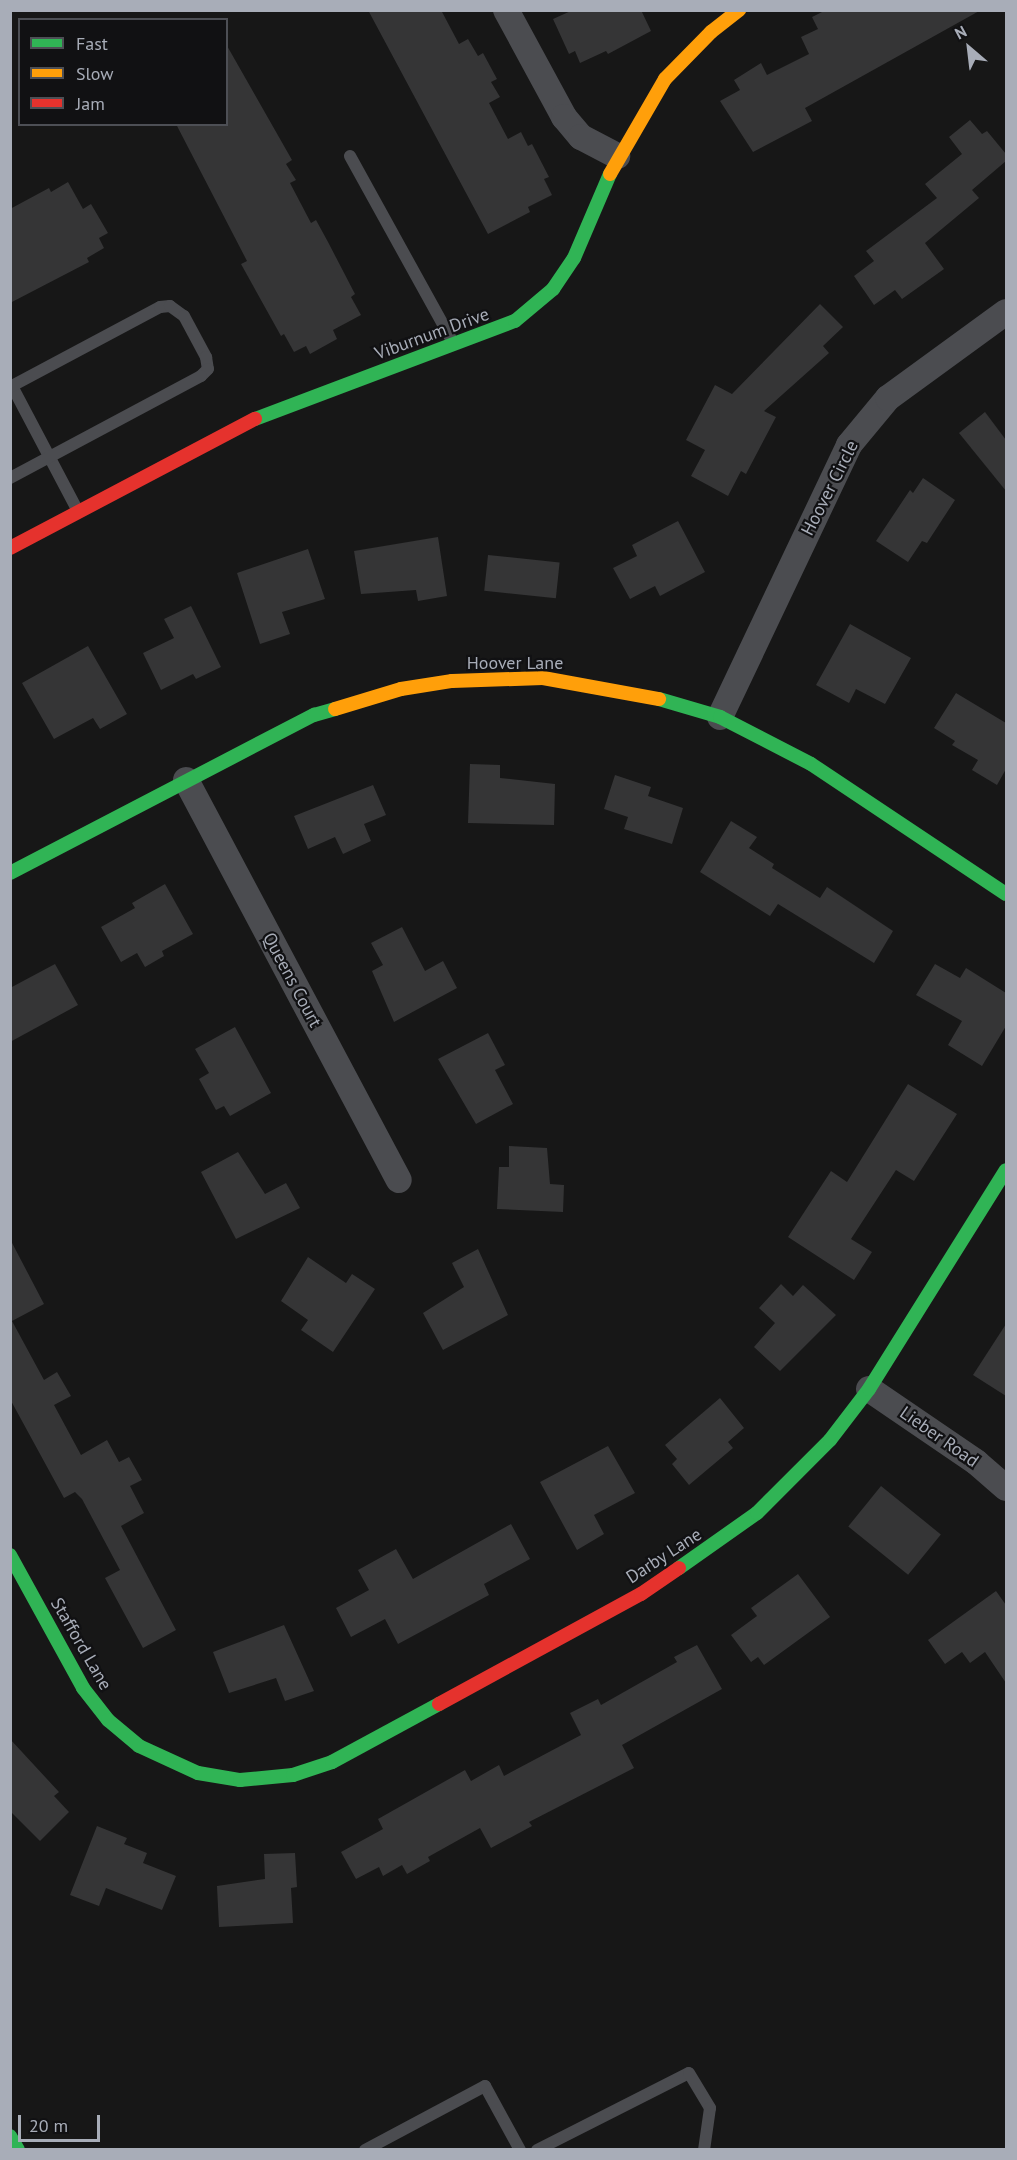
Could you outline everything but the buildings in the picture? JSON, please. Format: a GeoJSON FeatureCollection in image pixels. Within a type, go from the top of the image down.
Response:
{"type":"FeatureCollection","features":[{"type":"Feature","properties":{"kind":"street"},"geometry":{"type":"LineString","coordinates":[[506,10],[568,122],[581,137],[617,156]]}},
{"type":"Feature","properties":{"kind":"street","name":"Viburnum Drive"},"geometry":{"type":"LineString","coordinates":[[10,548],[266,413],[515,321],[553,289],[580,247],[617,156],[665,79],[711,32],[739,10]]}},
{"type":"Feature","properties":{"kind":"street","name":"Hoover Circle"},"geometry":{"type":"LineString","coordinates":[[720,717],[849,444],[888,398],[1006,312]]}},
{"type":"Feature","properties":{"kind":"street","name":"Hoover Lane"},"geometry":{"type":"LineString","coordinates":[[10,873],[314,715],[376,695],[452,681],[504,678],[582,682],[671,701],[720,717],[811,764],[1006,894]]}},
{"type":"Feature","properties":{"kind":"street","name":"Queens Court"},"geometry":{"type":"LineString","coordinates":[[186,780],[399,1180]]}},
{"type":"Feature","properties":{"kind":"street","name":"Darby Lane"},"geometry":{"type":"LineString","coordinates":[[198,1773],[267,1779],[332,1762],[641,1594],[682,1569],[776,1496],[830,1440],[869,1389],[1006,1170]]}},
{"type":"Feature","properties":{"kind":"street","name":"Lieber Road"},"geometry":{"type":"LineString","coordinates":[[869,1389],[976,1462],[1006,1488]]}},
{"type":"Feature","properties":{"kind":"street","name":"Stafford Lane"},"geometry":{"type":"LineString","coordinates":[[10,1555],[76,1677],[99,1710],[139,1746],[198,1773]]}},
{"type":"Feature","properties":{"kind":"street"},"geometry":{"type":"LineString","coordinates":[[10,2136],[18,2150]]}},
{"type":"Feature","properties":{"kind":"lane"},"geometry":{"type":"LineString","coordinates":[[351,156],[454,345]]}},
{"type":"Feature","properties":{"kind":"lane"},"geometry":{"type":"LineString","coordinates":[[10,478],[51,457],[201,376],[208,369],[206,357],[184,316],[170,306],[160,307],[11,387],[51,457],[78,512]]}},
{"type":"Feature","properties":{"kind":"lane"},"geometry":{"type":"LineString","coordinates":[[537,2150],[689,2073],[710,2108],[704,2150]]}},
{"type":"Feature","properties":{"kind":"lane"},"geometry":{"type":"LineString","coordinates":[[365,2150],[485,2086],[520,2150]]}},
{"type":"Feature","properties":{"kind":"traffic: fast"},"geometry":{"type":"LineString","coordinates":[[255,419],[515,321],[553,289],[574,258],[610,174]]}},
{"type":"Feature","properties":{"kind":"traffic: fast"},"geometry":{"type":"LineString","coordinates":[[659,699],[720,717],[811,764],[1006,894]]}},
{"type":"Feature","properties":{"kind":"traffic: fast"},"geometry":{"type":"LineString","coordinates":[[10,873],[314,715],[335,709]]}},
{"type":"Feature","properties":{"kind":"traffic: fast"},"geometry":{"type":"LineString","coordinates":[[679,1568],[757,1513],[830,1440],[869,1389],[1006,1170]]}},
{"type":"Feature","properties":{"kind":"traffic: fast"},"geometry":{"type":"LineString","coordinates":[[10,1555],[83,1688],[108,1720],[139,1746],[198,1773],[240,1780],[293,1775],[332,1762],[439,1704]]}},
{"type":"Feature","properties":{"kind":"traffic: fast"},"geometry":{"type":"LineString","coordinates":[[10,2136],[18,2150]]}},
{"type":"Feature","properties":{"kind":"traffic: slow"},"geometry":{"type":"LineString","coordinates":[[610,174],[665,79],[711,32],[739,10]]}},
{"type":"Feature","properties":{"kind":"traffic: slow"},"geometry":{"type":"LineString","coordinates":[[335,709],[401,689],[452,681],[543,678],[659,699]]}},
{"type":"Feature","properties":{"kind":"traffic: jam"},"geometry":{"type":"LineString","coordinates":[[10,548],[255,419]]}},
{"type":"Feature","properties":{"kind":"traffic: jam"},"geometry":{"type":"LineString","coordinates":[[439,1704],[641,1594],[679,1568]]}}]}
